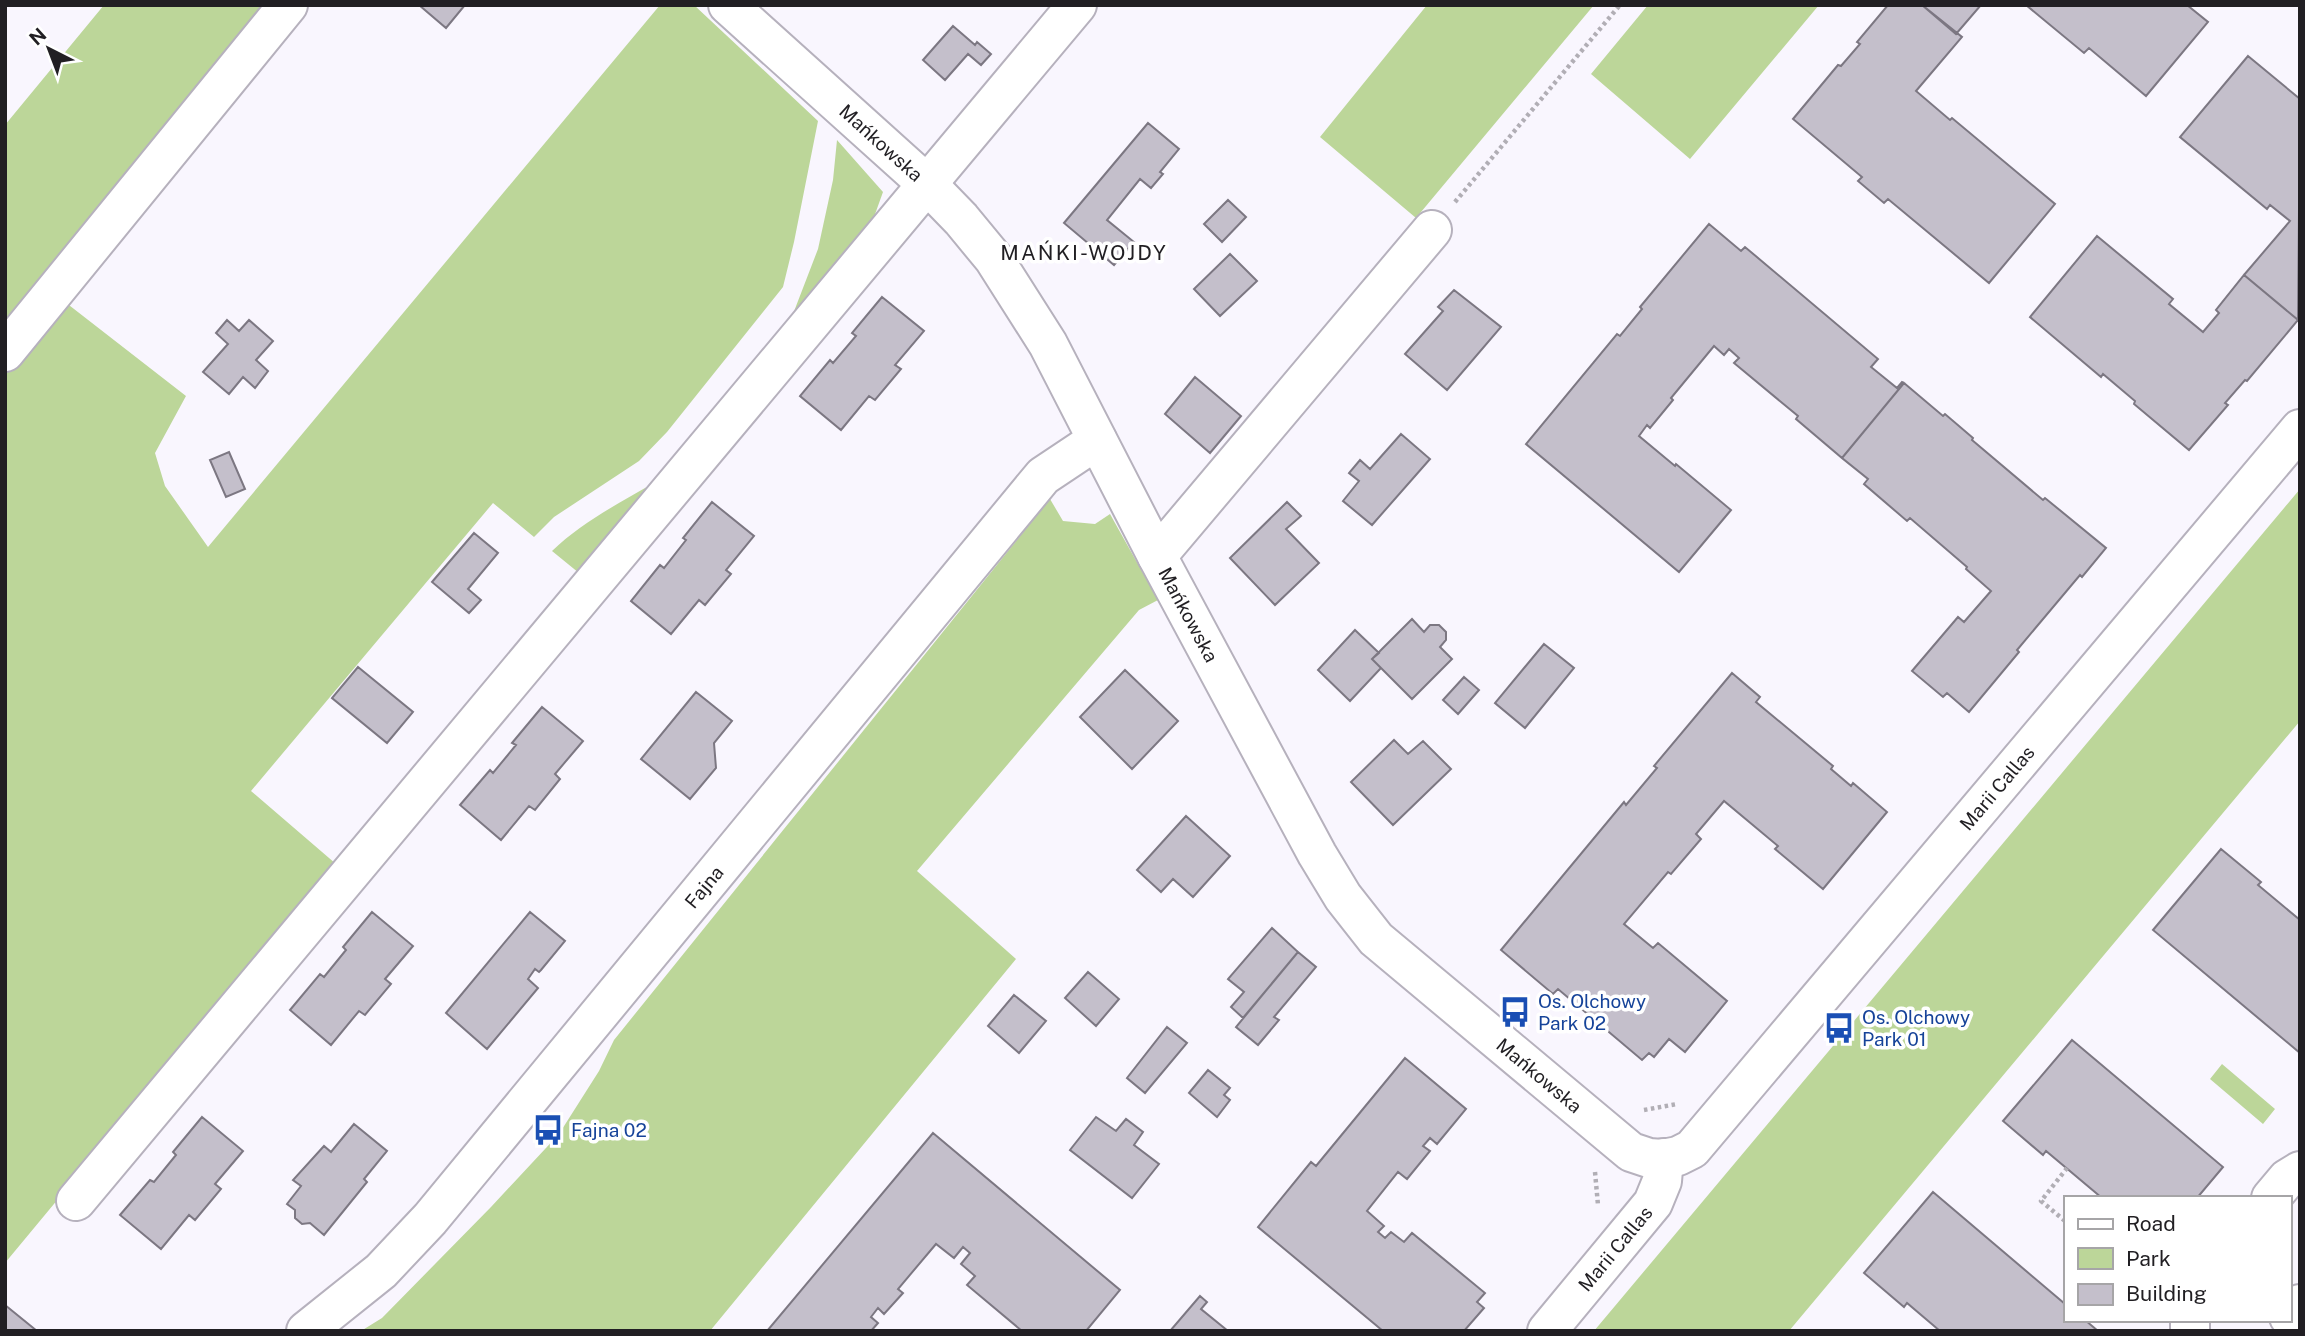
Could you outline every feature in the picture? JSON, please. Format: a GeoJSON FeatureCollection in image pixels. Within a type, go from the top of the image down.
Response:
{"type":"FeatureCollection","features":[{"type":"Feature","properties":{"kind":"street"},"geometry":{"type":"LineString","coordinates":[[5,352],[288,5]]}},
{"type":"Feature","properties":{"kind":"street","name":"Mańkowska"},"geometry":{"type":"LineString","coordinates":[[728,5],[961,219],[1020,298],[1048,344],[1157,556],[1317,854],[1360,920],[1386,948],[1631,1152],[1649,1158],[1678,1153]]}},
{"type":"Feature","properties":{"kind":"street"},"geometry":{"type":"LineString","coordinates":[[76,1201],[1077,5]]}},
{"type":"Feature","properties":{"kind":"street"},"geometry":{"type":"LineString","coordinates":[[1157,556],[1432,230]]}},
{"type":"Feature","properties":{"kind":"street","name":"Marii Callas"},"geometry":{"type":"LineString","coordinates":[[1547,1331],[1653,1203],[1678,1153],[2300,429]]}},
{"type":"Feature","properties":{"kind":"street","name":"Fajna"},"geometry":{"type":"LineString","coordinates":[[306,1331],[382,1271],[430,1219],[1043,476],[1097,440]]}},
{"type":"Feature","properties":{"kind":"street"},"geometry":{"type":"LineString","coordinates":[[2273,1196],[2287,1179],[2300,1171]]}},
{"type":"Feature","properties":{"kind":"path"},"geometry":{"type":"LineString","coordinates":[[1432,230],[1620,5]]}},
{"type":"Feature","properties":{"kind":"path"},"geometry":{"type":"LineString","coordinates":[[1633,1105],[1643,1110],[1688,1102]]}},
{"type":"Feature","properties":{"kind":"path"},"geometry":{"type":"LineString","coordinates":[[2064,1220],[2041,1200],[2067,1168]]}},
{"type":"Feature","properties":{"kind":"green space"},"geometry":{"type":"Polygon","coordinates":[[[104,5],[272,5],[5,332],[5,125],[104,5]]]}},
{"type":"Feature","properties":{"kind":"green space"},"geometry":{"type":"Polygon","coordinates":[[[660,5],[694,5],[818,121],[783,287],[667,432],[639,461],[554,517],[534,537],[493,503],[251,791],[336,864],[5,1263],[5,375],[65,302],[186,396],[155,453],[165,486],[208,547],[660,5]]]}},
{"type":"Feature","properties":{"kind":"green space"},"geometry":{"type":"Polygon","coordinates":[[[1427,5],[1594,5],[1416,218],[1320,137],[1427,5]]]}},
{"type":"Feature","properties":{"kind":"green space"},"geometry":{"type":"Polygon","coordinates":[[[1648,5],[1819,5],[1690,159],[1591,74],[1648,5]]]}},
{"type":"Feature","properties":{"kind":"green space"},"geometry":{"type":"Polygon","coordinates":[[[837,140],[883,192],[874,217],[793,314],[818,249],[833,180],[837,140]]]}},
{"type":"Feature","properties":{"kind":"green space"},"geometry":{"type":"Polygon","coordinates":[[[654,483],[579,573],[552,551],[588,522],[654,483]]]}},
{"type":"Feature","properties":{"kind":"green space"},"geometry":{"type":"Polygon","coordinates":[[[2300,489],[2300,721],[1789,1331],[1594,1331],[2300,489]]]}},
{"type":"Feature","properties":{"kind":"green space"},"geometry":{"type":"Polygon","coordinates":[[[1050,499],[1063,521],[1095,524],[1110,514],[1158,600],[1139,610],[917,871],[1016,959],[710,1331],[361,1331],[382,1318],[559,1134],[599,1071],[614,1040],[1050,499]]]}},
{"type":"Feature","properties":{"kind":"green space"},"geometry":{"type":"Polygon","coordinates":[[[2222,1064],[2275,1109],[2263,1124],[2210,1079],[2222,1064]]]}},
{"type":"Feature","properties":{"kind":"building"},"geometry":{"type":"Polygon","coordinates":[[[419,5],[465,5],[446,28],[419,5]]]}},
{"type":"Feature","properties":{"kind":"building"},"geometry":{"type":"Polygon","coordinates":[[[1888,5],[1922,5],[1962,37],[1916,91],[2055,204],[1989,283],[1888,199],[1884,203],[1858,181],[1862,177],[1793,119],[1838,65],[1841,66],[1860,44],[1857,42],[1888,5]]]}},
{"type":"Feature","properties":{"kind":"building"},"geometry":{"type":"Polygon","coordinates":[[[1922,5],[1981,5],[1956,34],[1922,5]]]}},
{"type":"Feature","properties":{"kind":"building"},"geometry":{"type":"Polygon","coordinates":[[[2026,5],[2187,5],[2208,22],[2146,96],[2089,48],[2084,53],[2026,5]]]}},
{"type":"Feature","properties":{"kind":"building"},"geometry":{"type":"Polygon","coordinates":[[[953,26],[975,45],[977,42],[991,54],[981,65],[968,54],[945,80],[923,60],[953,26]]]}},
{"type":"Feature","properties":{"kind":"building"},"geometry":{"type":"Polygon","coordinates":[[[2248,56],[2300,99],[2298,320],[2244,275],[2290,221],[2270,205],[2267,209],[2180,137],[2248,56]]]}},
{"type":"Feature","properties":{"kind":"building"},"geometry":{"type":"Polygon","coordinates":[[[1148,123],[1179,149],[1151,188],[1140,179],[1107,220],[1134,242],[1114,265],[1064,223],[1148,123]]]}},
{"type":"Feature","properties":{"kind":"building"},"geometry":{"type":"Polygon","coordinates":[[[1228,200],[1246,217],[1222,242],[1204,224],[1228,200]]]}},
{"type":"Feature","properties":{"kind":"building"},"geometry":{"type":"Polygon","coordinates":[[[1709,224],[1741,251],[1745,247],[1878,359],[1871,367],[1897,388],[1904,383],[1842,458],[1796,419],[1798,416],[1734,363],[1739,358],[1729,349],[1724,355],[1714,346],[1650,428],[1647,425],[1639,436],[1731,510],[1679,572],[1526,444],[1617,334],[1620,336],[1642,309],[1640,307],[1709,224]]]}},
{"type":"Feature","properties":{"kind":"building"},"geometry":{"type":"Polygon","coordinates":[[[2097,236],[2173,299],[2169,304],[2203,332],[2219,313],[2216,310],[2244,275],[2298,320],[2225,403],[2228,405],[2189,450],[2103,374],[2101,377],[2030,317],[2097,236]]]}},
{"type":"Feature","properties":{"kind":"building"},"geometry":{"type":"Polygon","coordinates":[[[1230,254],[1257,281],[1220,316],[1194,289],[1230,254]]]}},
{"type":"Feature","properties":{"kind":"building"},"geometry":{"type":"Polygon","coordinates":[[[1454,290],[1501,327],[1447,390],[1405,354],[1443,311],[1438,307],[1454,290]]]}},
{"type":"Feature","properties":{"kind":"building"},"geometry":{"type":"Polygon","coordinates":[[[882,297],[924,331],[895,365],[901,369],[875,400],[869,396],[841,430],[800,396],[830,360],[833,363],[856,336],[852,333],[882,297]]]}},
{"type":"Feature","properties":{"kind":"building"},"geometry":{"type":"Polygon","coordinates":[[[227,320],[239,331],[249,320],[273,341],[256,360],[268,371],[255,388],[243,377],[229,394],[203,372],[228,344],[216,333],[227,320]]]}},
{"type":"Feature","properties":{"kind":"building"},"geometry":{"type":"Polygon","coordinates":[[[1195,377],[1241,416],[1210,453],[1165,414],[1195,377]]]}},
{"type":"Feature","properties":{"kind":"building"},"geometry":{"type":"Polygon","coordinates":[[[1904,383],[1943,416],[1945,414],[2043,500],[2045,498],[2106,548],[2017,650],[2019,652],[1969,712],[1947,693],[1943,697],[1912,671],[1958,617],[1964,622],[1991,591],[1910,518],[1907,521],[1864,484],[1868,479],[1842,458],[1904,383]]]}},
{"type":"Feature","properties":{"kind":"building"},"geometry":{"type":"Polygon","coordinates":[[[1401,434],[1430,459],[1372,525],[1343,501],[1359,481],[1349,473],[1360,460],[1370,469],[1401,434]]]}},
{"type":"Feature","properties":{"kind":"building"},"geometry":{"type":"Polygon","coordinates":[[[229,452],[245,489],[226,497],[210,460],[229,452]]]}},
{"type":"Feature","properties":{"kind":"building"},"geometry":{"type":"Polygon","coordinates":[[[712,502],[754,536],[726,570],[731,574],[705,605],[699,600],[671,634],[631,601],[660,565],[664,568],[686,540],[683,538],[712,502]]]}},
{"type":"Feature","properties":{"kind":"building"},"geometry":{"type":"Polygon","coordinates":[[[1287,502],[1301,516],[1286,529],[1319,563],[1275,605],[1230,558],[1287,502]]]}},
{"type":"Feature","properties":{"kind":"building"},"geometry":{"type":"Polygon","coordinates":[[[474,533],[498,553],[468,589],[481,600],[469,613],[432,582],[474,533]]]}},
{"type":"Feature","properties":{"kind":"building"},"geometry":{"type":"Polygon","coordinates":[[[1412,619],[1424,632],[1430,625],[1439,625],[1446,632],[1446,640],[1440,647],[1452,659],[1412,699],[1372,659],[1412,619]]]}},
{"type":"Feature","properties":{"kind":"building"},"geometry":{"type":"Polygon","coordinates":[[[1355,630],[1379,653],[1372,659],[1381,668],[1350,701],[1318,670],[1355,630]]]}},
{"type":"Feature","properties":{"kind":"building"},"geometry":{"type":"Polygon","coordinates":[[[1544,644],[1574,668],[1525,728],[1495,703],[1544,644]]]}},
{"type":"Feature","properties":{"kind":"building"},"geometry":{"type":"Polygon","coordinates":[[[358,667],[413,712],[387,743],[332,698],[358,667]]]}},
{"type":"Feature","properties":{"kind":"building"},"geometry":{"type":"Polygon","coordinates":[[[1125,670],[1178,721],[1132,769],[1080,717],[1125,670]]]}},
{"type":"Feature","properties":{"kind":"building"},"geometry":{"type":"Polygon","coordinates":[[[1732,673],[1760,697],[1756,702],[1833,766],[1831,769],[1851,786],[1853,783],[1887,812],[1823,889],[1775,849],[1778,846],[1724,801],[1696,834],[1701,839],[1671,874],[1668,872],[1624,924],[1653,948],[1658,943],[1727,1001],[1685,1052],[1669,1039],[1654,1057],[1649,1053],[1642,1060],[1558,989],[1553,994],[1501,950],[1624,802],[1626,805],[1657,768],[1654,766],[1732,673]]]}},
{"type":"Feature","properties":{"kind":"building"},"geometry":{"type":"Polygon","coordinates":[[[1464,677],[1479,690],[1458,714],[1443,700],[1464,677]]]}},
{"type":"Feature","properties":{"kind":"building"},"geometry":{"type":"Polygon","coordinates":[[[696,692],[732,721],[714,743],[716,768],[690,799],[641,759],[696,692]]]}},
{"type":"Feature","properties":{"kind":"building"},"geometry":{"type":"Polygon","coordinates":[[[542,707],[583,741],[555,774],[560,779],[535,810],[529,806],[501,840],[460,805],[490,770],[493,773],[516,745],[512,743],[542,707]]]}},
{"type":"Feature","properties":{"kind":"building"},"geometry":{"type":"Polygon","coordinates":[[[1394,740],[1408,754],[1423,741],[1451,769],[1393,825],[1351,782],[1394,740]]]}},
{"type":"Feature","properties":{"kind":"building"},"geometry":{"type":"Polygon","coordinates":[[[1186,816],[1230,856],[1193,897],[1173,879],[1161,892],[1137,870],[1186,816]]]}},
{"type":"Feature","properties":{"kind":"building"},"geometry":{"type":"Polygon","coordinates":[[[2221,849],[2261,882],[2258,885],[2300,920],[2300,1053],[2153,930],[2221,849]]]}},
{"type":"Feature","properties":{"kind":"building"},"geometry":{"type":"Polygon","coordinates":[[[372,912],[413,946],[385,979],[391,984],[365,1015],[359,1011],[331,1045],[290,1010],[320,974],[324,977],[346,950],[343,947],[372,912]]]}},
{"type":"Feature","properties":{"kind":"building"},"geometry":{"type":"Polygon","coordinates":[[[530,912],[565,941],[539,972],[535,969],[528,979],[538,988],[487,1049],[446,1013],[530,912]]]}},
{"type":"Feature","properties":{"kind":"building"},"geometry":{"type":"Polygon","coordinates":[[[1272,928],[1298,952],[1243,1018],[1231,1007],[1244,992],[1228,979],[1272,928]]]}},
{"type":"Feature","properties":{"kind":"building"},"geometry":{"type":"Polygon","coordinates":[[[1298,952],[1316,967],[1274,1017],[1279,1020],[1258,1045],[1236,1027],[1298,952]]]}},
{"type":"Feature","properties":{"kind":"building"},"geometry":{"type":"Polygon","coordinates":[[[1088,972],[1119,999],[1096,1026],[1065,998],[1088,972]]]}},
{"type":"Feature","properties":{"kind":"building"},"geometry":{"type":"Polygon","coordinates":[[[1014,995],[1046,1021],[1019,1053],[988,1026],[1014,995]]]}},
{"type":"Feature","properties":{"kind":"building"},"geometry":{"type":"Polygon","coordinates":[[[1167,1027],[1187,1043],[1145,1093],[1127,1078],[1167,1027]]]}},
{"type":"Feature","properties":{"kind":"building"},"geometry":{"type":"Polygon","coordinates":[[[2072,1040],[2223,1167],[2199,1196],[2100,1196],[2046,1151],[2043,1155],[2003,1121],[2072,1040]]]}},
{"type":"Feature","properties":{"kind":"building"},"geometry":{"type":"Polygon","coordinates":[[[1405,1058],[1466,1109],[1437,1144],[1430,1138],[1423,1146],[1430,1151],[1407,1179],[1398,1172],[1367,1211],[1384,1226],[1378,1232],[1385,1238],[1391,1232],[1404,1242],[1412,1233],[1485,1293],[1477,1302],[1484,1308],[1464,1331],[1383,1331],[1258,1227],[1311,1162],[1316,1166],[1405,1058]]]}},
{"type":"Feature","properties":{"kind":"building"},"geometry":{"type":"Polygon","coordinates":[[[1208,1070],[1230,1088],[1224,1095],[1230,1100],[1217,1117],[1189,1093],[1208,1070]]]}},
{"type":"Feature","properties":{"kind":"building"},"geometry":{"type":"Polygon","coordinates":[[[202,1117],[243,1151],[215,1184],[221,1189],[195,1220],[189,1215],[161,1249],[120,1215],[150,1180],[154,1182],[176,1155],[173,1152],[202,1117]]]}},
{"type":"Feature","properties":{"kind":"building"},"geometry":{"type":"Polygon","coordinates":[[[1096,1117],[1116,1131],[1126,1119],[1143,1132],[1134,1145],[1159,1164],[1132,1198],[1070,1150],[1096,1117]]]}},
{"type":"Feature","properties":{"kind":"building"},"geometry":{"type":"Polygon","coordinates":[[[354,1124],[387,1151],[364,1179],[367,1182],[324,1235],[310,1223],[302,1224],[295,1218],[295,1210],[287,1204],[301,1186],[293,1180],[324,1146],[331,1152],[354,1124]]]}},
{"type":"Feature","properties":{"kind":"building"},"geometry":{"type":"Polygon","coordinates":[[[933,1133],[1120,1290],[1086,1331],[1022,1331],[967,1285],[975,1276],[961,1264],[970,1253],[963,1247],[954,1258],[936,1244],[898,1289],[903,1293],[884,1314],[878,1308],[871,1317],[878,1323],[871,1331],[767,1331],[933,1133]]]}},
{"type":"Feature","properties":{"kind":"building"},"geometry":{"type":"Polygon","coordinates":[[[1933,1192],[2064,1303],[2064,1322],[2087,1322],[2098,1331],[1940,1331],[1907,1303],[1904,1307],[1864,1273],[1933,1192]]]}},
{"type":"Feature","properties":{"kind":"building"},"geometry":{"type":"Polygon","coordinates":[[[1200,1296],[1207,1302],[1201,1309],[1228,1331],[1170,1331],[1200,1296]]]}},
{"type":"Feature","properties":{"kind":"building"},"geometry":{"type":"Polygon","coordinates":[[[5,1305],[37,1331],[5,1331],[5,1305]]]}},
{"type":"Feature","properties":{"kind":"place","name":"Os. Olchowy Park 02"},"geometry":{"type":"Point","coordinates":[1515,1012]}},
{"type":"Feature","properties":{"kind":"place","name":"Os. Olchowy Park 01"},"geometry":{"type":"Point","coordinates":[1839,1028]}},
{"type":"Feature","properties":{"kind":"place","name":"Fajna 02"},"geometry":{"type":"Point","coordinates":[548,1130]}},
{"type":"Feature","properties":{"kind":"district","name":"MAŃKI-WOJDY"},"geometry":{"type":"Point","coordinates":[1084,253]}}]}
